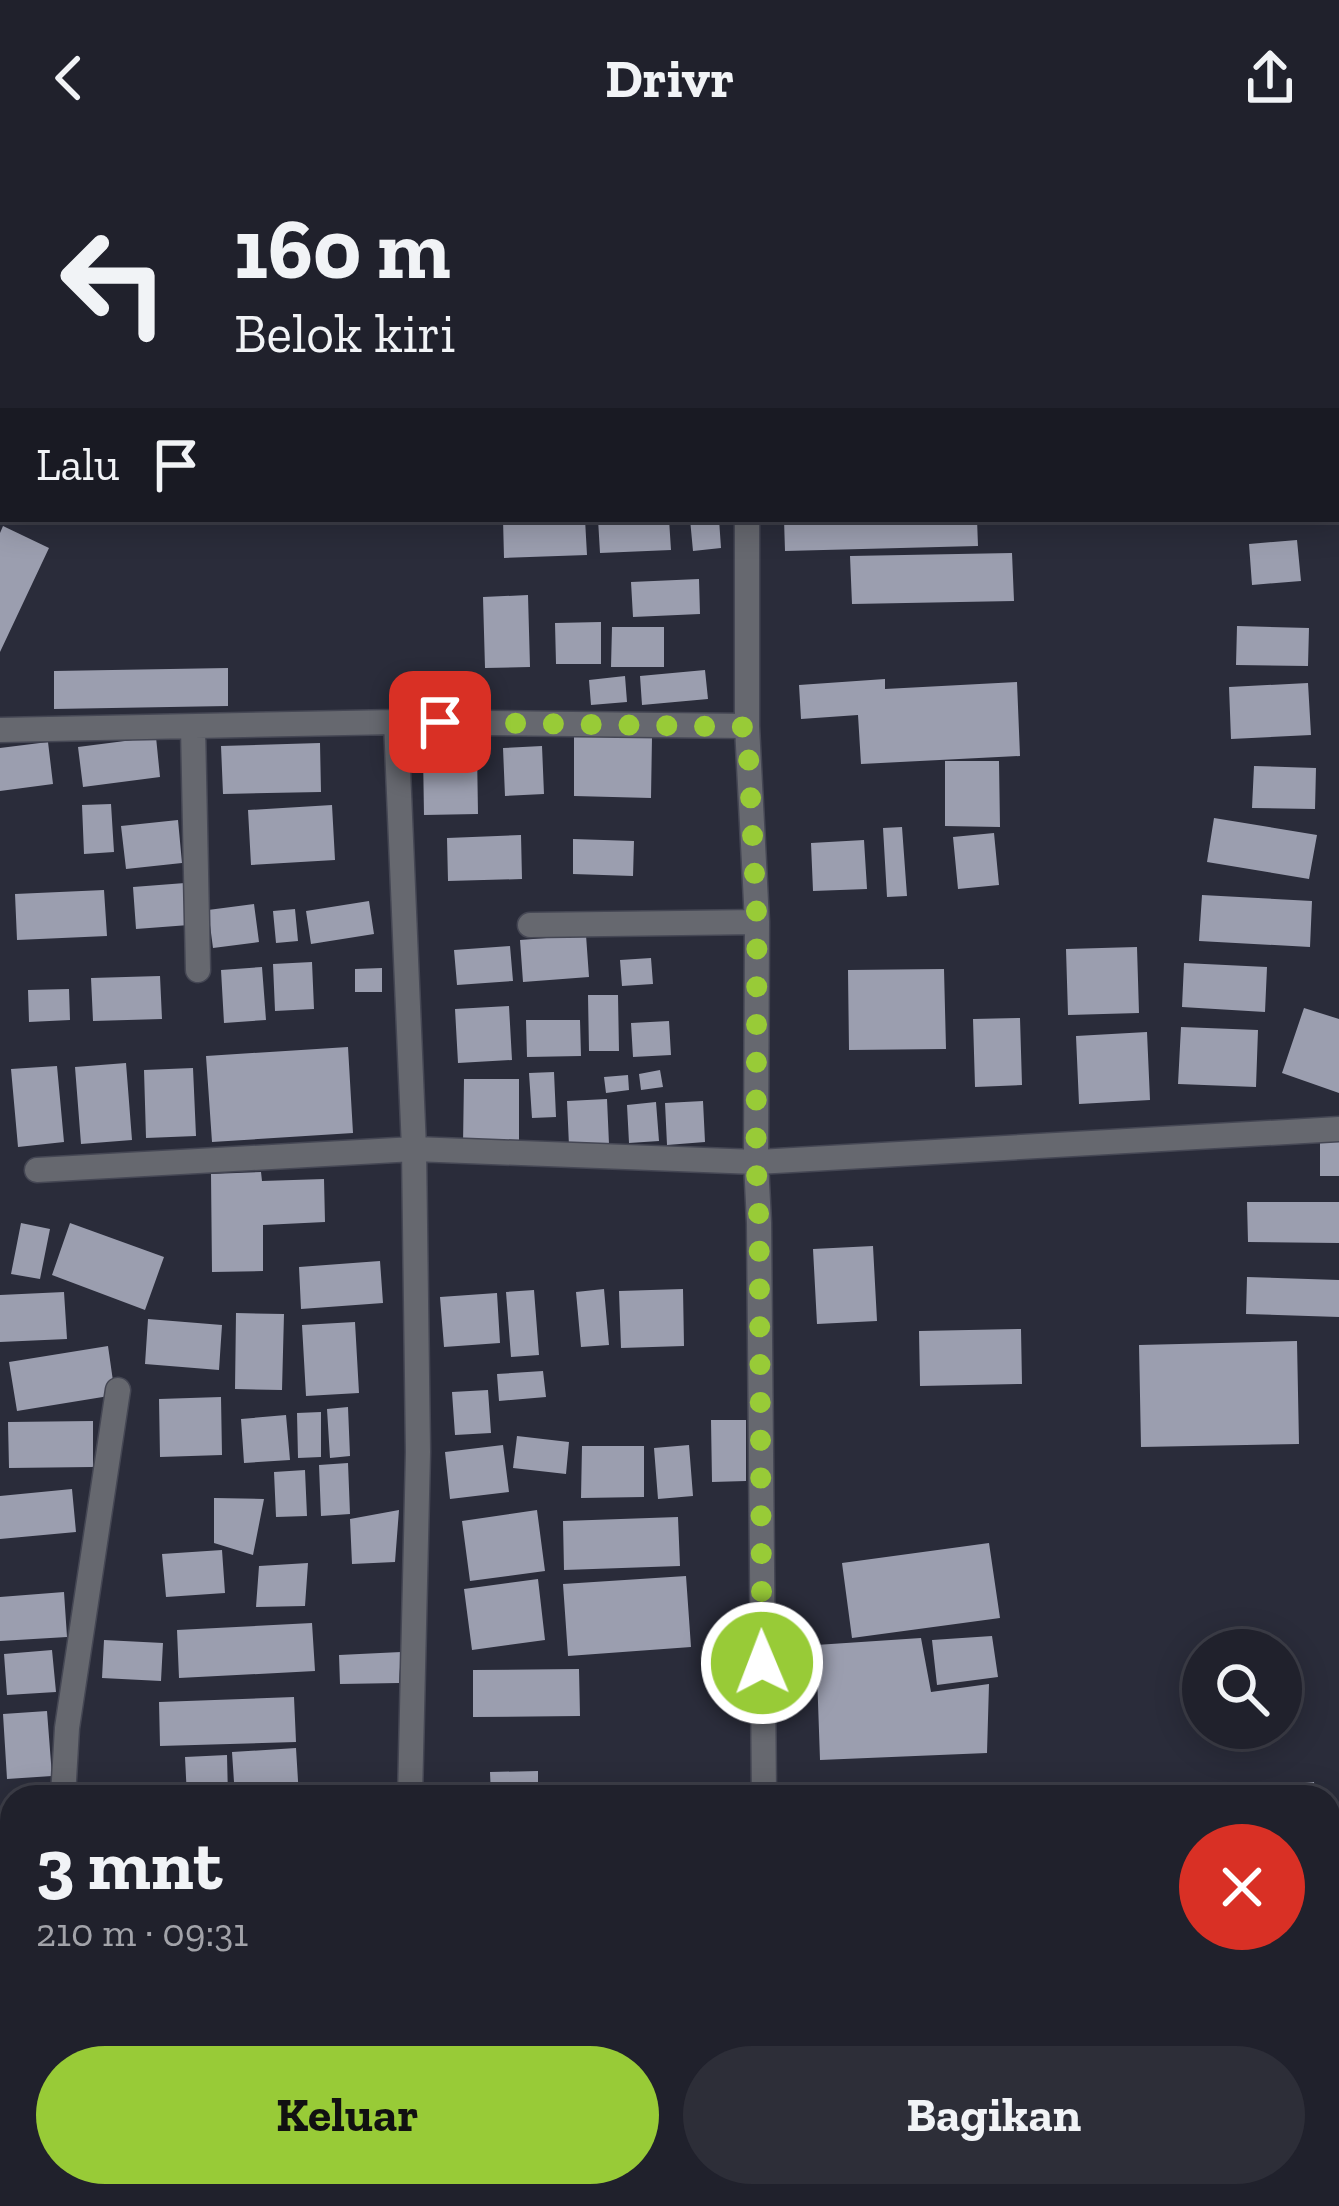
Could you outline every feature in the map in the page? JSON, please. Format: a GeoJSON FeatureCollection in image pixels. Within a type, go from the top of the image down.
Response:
{"type":"FeatureCollection","features":[{"type":"Feature","properties":{"kind":"street"},"geometry":{"type":"LineString","coordinates":[[747,522],[747,727],[757,922],[764,1785]]}},
{"type":"Feature","properties":{"kind":"street"},"geometry":{"type":"LineString","coordinates":[[0,730],[396,722],[747,727]]}},
{"type":"Feature","properties":{"kind":"street"},"geometry":{"type":"LineString","coordinates":[[396,722],[414,1149],[418,1452],[410,1785]]}},
{"type":"Feature","properties":{"kind":"street"},"geometry":{"type":"LineString","coordinates":[[194,727],[198,970]]}},
{"type":"Feature","properties":{"kind":"street"},"geometry":{"type":"LineString","coordinates":[[530,925],[757,922]]}},
{"type":"Feature","properties":{"kind":"street"},"geometry":{"type":"LineString","coordinates":[[37,1170],[414,1149],[756,1162],[1339,1129]]}},
{"type":"Feature","properties":{"kind":"street"},"geometry":{"type":"LineString","coordinates":[[64,1785],[67,1729],[118,1390]]}},
{"type":"Feature","properties":{"kind":"building"},"geometry":{"type":"Polygon","coordinates":[[[503,522],[585,522],[587,555],[504,558],[503,522]]]}},
{"type":"Feature","properties":{"kind":"building"},"geometry":{"type":"Polygon","coordinates":[[[598,522],[669,522],[671,550],[600,553],[598,522]]]}},
{"type":"Feature","properties":{"kind":"building"},"geometry":{"type":"Polygon","coordinates":[[[690,522],[719,522],[721,548],[693,551],[690,522]]]}},
{"type":"Feature","properties":{"kind":"building"},"geometry":{"type":"Polygon","coordinates":[[[784,522],[977,522],[978,546],[785,551],[784,522]]]}},
{"type":"Feature","properties":{"kind":"building"},"geometry":{"type":"Polygon","coordinates":[[[3,526],[49,548],[0,652],[0,533],[3,526]]]}},
{"type":"Feature","properties":{"kind":"building"},"geometry":{"type":"Polygon","coordinates":[[[1297,540],[1301,581],[1252,585],[1249,544],[1297,540]]]}},
{"type":"Feature","properties":{"kind":"building"},"geometry":{"type":"Polygon","coordinates":[[[1012,553],[1014,601],[852,604],[850,556],[1012,553]]]}},
{"type":"Feature","properties":{"kind":"building"},"geometry":{"type":"Polygon","coordinates":[[[699,579],[700,614],[633,617],[631,582],[699,579]]]}},
{"type":"Feature","properties":{"kind":"building"},"geometry":{"type":"Polygon","coordinates":[[[528,595],[530,667],[485,668],[483,597],[528,595]]]}},
{"type":"Feature","properties":{"kind":"building"},"geometry":{"type":"Polygon","coordinates":[[[601,622],[601,664],[556,664],[555,623],[601,622]]]}},
{"type":"Feature","properties":{"kind":"building"},"geometry":{"type":"Polygon","coordinates":[[[1237,626],[1309,628],[1308,666],[1236,665],[1237,626]]]}},
{"type":"Feature","properties":{"kind":"building"},"geometry":{"type":"Polygon","coordinates":[[[612,627],[664,627],[664,667],[611,667],[612,627]]]}},
{"type":"Feature","properties":{"kind":"building"},"geometry":{"type":"Polygon","coordinates":[[[228,668],[228,706],[54,709],[54,671],[228,668]]]}},
{"type":"Feature","properties":{"kind":"building"},"geometry":{"type":"Polygon","coordinates":[[[705,670],[708,699],[642,705],[640,676],[705,670]]]}},
{"type":"Feature","properties":{"kind":"building"},"geometry":{"type":"Polygon","coordinates":[[[625,676],[627,702],[591,705],[589,680],[625,676]]]}},
{"type":"Feature","properties":{"kind":"building"},"geometry":{"type":"Polygon","coordinates":[[[885,679],[885,689],[1017,682],[1020,756],[861,764],[858,715],[801,719],[799,685],[885,679]]]}},
{"type":"Feature","properties":{"kind":"building"},"geometry":{"type":"Polygon","coordinates":[[[1308,683],[1311,735],[1231,739],[1229,687],[1308,683]]]}},
{"type":"Feature","properties":{"kind":"building"},"geometry":{"type":"Polygon","coordinates":[[[574,736],[652,737],[651,798],[574,796],[574,736]]]}},
{"type":"Feature","properties":{"kind":"building"},"geometry":{"type":"Polygon","coordinates":[[[156,737],[160,777],[83,787],[78,747],[156,737]]]}},
{"type":"Feature","properties":{"kind":"building"},"geometry":{"type":"Polygon","coordinates":[[[48,742],[53,784],[0,791],[0,748],[48,742]]]}},
{"type":"Feature","properties":{"kind":"building"},"geometry":{"type":"Polygon","coordinates":[[[320,743],[321,792],[223,794],[221,746],[320,743]]]}},
{"type":"Feature","properties":{"kind":"building"},"geometry":{"type":"Polygon","coordinates":[[[542,746],[544,794],[505,796],[503,748],[542,746]]]}},
{"type":"Feature","properties":{"kind":"building"},"geometry":{"type":"Polygon","coordinates":[[[477,751],[478,814],[424,815],[423,753],[477,751]]]}},
{"type":"Feature","properties":{"kind":"building"},"geometry":{"type":"Polygon","coordinates":[[[945,761],[999,761],[1000,827],[945,826],[945,761]]]}},
{"type":"Feature","properties":{"kind":"building"},"geometry":{"type":"Polygon","coordinates":[[[1254,766],[1316,768],[1315,809],[1252,808],[1254,766]]]}},
{"type":"Feature","properties":{"kind":"building"},"geometry":{"type":"Polygon","coordinates":[[[111,804],[114,852],[84,854],[82,805],[111,804]]]}},
{"type":"Feature","properties":{"kind":"building"},"geometry":{"type":"Polygon","coordinates":[[[332,805],[335,860],[251,865],[248,810],[332,805]]]}},
{"type":"Feature","properties":{"kind":"building"},"geometry":{"type":"Polygon","coordinates":[[[1214,818],[1317,835],[1309,879],[1207,862],[1214,818]]]}},
{"type":"Feature","properties":{"kind":"building"},"geometry":{"type":"Polygon","coordinates":[[[178,820],[182,863],[126,869],[121,826],[178,820]]]}},
{"type":"Feature","properties":{"kind":"building"},"geometry":{"type":"Polygon","coordinates":[[[902,827],[907,896],[887,897],[883,828],[902,827]]]}},
{"type":"Feature","properties":{"kind":"building"},"geometry":{"type":"Polygon","coordinates":[[[994,833],[999,885],[958,889],[953,837],[994,833]]]}},
{"type":"Feature","properties":{"kind":"building"},"geometry":{"type":"Polygon","coordinates":[[[521,835],[522,879],[448,881],[447,838],[521,835]]]}},
{"type":"Feature","properties":{"kind":"building"},"geometry":{"type":"Polygon","coordinates":[[[573,839],[634,841],[633,876],[573,874],[573,839]]]}},
{"type":"Feature","properties":{"kind":"building"},"geometry":{"type":"Polygon","coordinates":[[[864,840],[867,889],[813,891],[811,843],[864,840]]]}},
{"type":"Feature","properties":{"kind":"building"},"geometry":{"type":"Polygon","coordinates":[[[185,883],[189,925],[136,929],[133,887],[185,883]]]}},
{"type":"Feature","properties":{"kind":"building"},"geometry":{"type":"Polygon","coordinates":[[[104,890],[107,936],[17,940],[15,894],[104,890]]]}},
{"type":"Feature","properties":{"kind":"building"},"geometry":{"type":"Polygon","coordinates":[[[1202,895],[1312,901],[1310,947],[1199,941],[1202,895]]]}},
{"type":"Feature","properties":{"kind":"building"},"geometry":{"type":"Polygon","coordinates":[[[369,901],[374,934],[311,944],[306,911],[369,901]]]}},
{"type":"Feature","properties":{"kind":"building"},"geometry":{"type":"Polygon","coordinates":[[[254,904],[259,942],[213,948],[208,910],[254,904]]]}},
{"type":"Feature","properties":{"kind":"building"},"geometry":{"type":"Polygon","coordinates":[[[295,909],[298,941],[276,943],[273,911],[295,909]]]}},
{"type":"Feature","properties":{"kind":"building"},"geometry":{"type":"Polygon","coordinates":[[[586,935],[589,977],[523,982],[520,940],[586,935]]]}},
{"type":"Feature","properties":{"kind":"building"},"geometry":{"type":"Polygon","coordinates":[[[510,946],[513,981],[457,985],[454,950],[510,946]]]}},
{"type":"Feature","properties":{"kind":"building"},"geometry":{"type":"Polygon","coordinates":[[[1137,947],[1139,1013],[1068,1015],[1066,949],[1137,947]]]}},
{"type":"Feature","properties":{"kind":"building"},"geometry":{"type":"Polygon","coordinates":[[[651,958],[653,984],[622,986],[620,960],[651,958]]]}},
{"type":"Feature","properties":{"kind":"building"},"geometry":{"type":"Polygon","coordinates":[[[312,962],[314,1009],[275,1011],[273,964],[312,962]]]}},
{"type":"Feature","properties":{"kind":"building"},"geometry":{"type":"Polygon","coordinates":[[[1184,963],[1267,967],[1265,1012],[1182,1007],[1184,963]]]}},
{"type":"Feature","properties":{"kind":"building"},"geometry":{"type":"Polygon","coordinates":[[[262,967],[266,1020],[224,1023],[221,970],[262,967]]]}},
{"type":"Feature","properties":{"kind":"building"},"geometry":{"type":"Polygon","coordinates":[[[382,968],[382,992],[355,992],[355,969],[382,968]]]}},
{"type":"Feature","properties":{"kind":"building"},"geometry":{"type":"Polygon","coordinates":[[[944,969],[946,1049],[849,1050],[848,970],[944,969]]]}},
{"type":"Feature","properties":{"kind":"building"},"geometry":{"type":"Polygon","coordinates":[[[160,976],[162,1019],[93,1021],[91,978],[160,976]]]}},
{"type":"Feature","properties":{"kind":"building"},"geometry":{"type":"Polygon","coordinates":[[[69,989],[70,1020],[29,1022],[28,990],[69,989]]]}},
{"type":"Feature","properties":{"kind":"building"},"geometry":{"type":"Polygon","coordinates":[[[588,995],[618,995],[619,1051],[589,1051],[588,995]]]}},
{"type":"Feature","properties":{"kind":"building"},"geometry":{"type":"Polygon","coordinates":[[[509,1006],[512,1060],[458,1063],[455,1009],[509,1006]]]}},
{"type":"Feature","properties":{"kind":"building"},"geometry":{"type":"Polygon","coordinates":[[[1304,1008],[1339,1019],[1339,1093],[1282,1073],[1304,1008]]]}},
{"type":"Feature","properties":{"kind":"building"},"geometry":{"type":"Polygon","coordinates":[[[1020,1018],[1022,1085],[975,1087],[973,1019],[1020,1018]]]}},
{"type":"Feature","properties":{"kind":"building"},"geometry":{"type":"Polygon","coordinates":[[[526,1020],[580,1020],[581,1056],[527,1057],[526,1020]]]}},
{"type":"Feature","properties":{"kind":"building"},"geometry":{"type":"Polygon","coordinates":[[[669,1021],[671,1055],[633,1057],[631,1023],[669,1021]]]}},
{"type":"Feature","properties":{"kind":"building"},"geometry":{"type":"Polygon","coordinates":[[[1181,1027],[1258,1030],[1256,1087],[1178,1084],[1181,1027]]]}},
{"type":"Feature","properties":{"kind":"building"},"geometry":{"type":"Polygon","coordinates":[[[1147,1032],[1150,1100],[1079,1104],[1076,1036],[1147,1032]]]}},
{"type":"Feature","properties":{"kind":"building"},"geometry":{"type":"Polygon","coordinates":[[[348,1047],[353,1133],[212,1142],[206,1056],[348,1047]]]}},
{"type":"Feature","properties":{"kind":"building"},"geometry":{"type":"Polygon","coordinates":[[[126,1063],[132,1140],[81,1144],[75,1067],[126,1063]]]}},
{"type":"Feature","properties":{"kind":"building"},"geometry":{"type":"Polygon","coordinates":[[[57,1066],[64,1142],[18,1147],[11,1069],[57,1066]]]}},
{"type":"Feature","properties":{"kind":"building"},"geometry":{"type":"Polygon","coordinates":[[[193,1068],[196,1136],[146,1138],[144,1070],[193,1068]]]}},
{"type":"Feature","properties":{"kind":"building"},"geometry":{"type":"Polygon","coordinates":[[[660,1070],[663,1087],[641,1090],[639,1074],[660,1070]]]}},
{"type":"Feature","properties":{"kind":"building"},"geometry":{"type":"Polygon","coordinates":[[[554,1072],[556,1117],[532,1118],[529,1073],[554,1072]]]}},
{"type":"Feature","properties":{"kind":"building"},"geometry":{"type":"Polygon","coordinates":[[[628,1075],[629,1090],[606,1093],[604,1077],[628,1075]]]}},
{"type":"Feature","properties":{"kind":"building"},"geometry":{"type":"Polygon","coordinates":[[[464,1079],[519,1079],[519,1144],[463,1144],[464,1079]]]}},
{"type":"Feature","properties":{"kind":"building"},"geometry":{"type":"Polygon","coordinates":[[[607,1099],[609,1144],[569,1146],[567,1101],[607,1099]]]}},
{"type":"Feature","properties":{"kind":"building"},"geometry":{"type":"Polygon","coordinates":[[[703,1101],[705,1142],[667,1145],[665,1103],[703,1101]]]}},
{"type":"Feature","properties":{"kind":"building"},"geometry":{"type":"Polygon","coordinates":[[[656,1102],[659,1141],[629,1143],[627,1105],[656,1102]]]}},
{"type":"Feature","properties":{"kind":"building"},"geometry":{"type":"Polygon","coordinates":[[[1320,1142],[1339,1142],[1339,1176],[1320,1176],[1320,1142]]]}},
{"type":"Feature","properties":{"kind":"building"},"geometry":{"type":"Polygon","coordinates":[[[261,1172],[262,1181],[324,1179],[325,1222],[263,1225],[263,1271],[212,1272],[211,1174],[261,1172]]]}},
{"type":"Feature","properties":{"kind":"building"},"geometry":{"type":"Polygon","coordinates":[[[1247,1202],[1339,1202],[1339,1243],[1248,1242],[1247,1202]]]}},
{"type":"Feature","properties":{"kind":"building"},"geometry":{"type":"Polygon","coordinates":[[[21,1223],[50,1229],[40,1279],[11,1274],[21,1223]]]}},
{"type":"Feature","properties":{"kind":"building"},"geometry":{"type":"Polygon","coordinates":[[[70,1223],[164,1257],[145,1310],[52,1275],[70,1223]]]}},
{"type":"Feature","properties":{"kind":"building"},"geometry":{"type":"Polygon","coordinates":[[[873,1246],[877,1321],[817,1324],[813,1249],[873,1246]]]}},
{"type":"Feature","properties":{"kind":"building"},"geometry":{"type":"Polygon","coordinates":[[[380,1261],[383,1303],[301,1309],[299,1267],[380,1261]]]}},
{"type":"Feature","properties":{"kind":"building"},"geometry":{"type":"Polygon","coordinates":[[[1247,1277],[1339,1280],[1339,1317],[1246,1314],[1247,1277]]]}},
{"type":"Feature","properties":{"kind":"building"},"geometry":{"type":"Polygon","coordinates":[[[604,1289],[609,1345],[581,1347],[576,1292],[604,1289]]]}},
{"type":"Feature","properties":{"kind":"building"},"geometry":{"type":"Polygon","coordinates":[[[683,1289],[684,1346],[621,1348],[619,1291],[683,1289]]]}},
{"type":"Feature","properties":{"kind":"building"},"geometry":{"type":"Polygon","coordinates":[[[534,1290],[539,1355],[511,1357],[506,1292],[534,1290]]]}},
{"type":"Feature","properties":{"kind":"building"},"geometry":{"type":"Polygon","coordinates":[[[64,1292],[67,1339],[0,1342],[0,1295],[64,1292]]]}},
{"type":"Feature","properties":{"kind":"building"},"geometry":{"type":"Polygon","coordinates":[[[497,1293],[500,1343],[444,1347],[440,1297],[497,1293]]]}},
{"type":"Feature","properties":{"kind":"building"},"geometry":{"type":"Polygon","coordinates":[[[236,1313],[284,1314],[282,1390],[235,1389],[236,1313]]]}},
{"type":"Feature","properties":{"kind":"building"},"geometry":{"type":"Polygon","coordinates":[[[148,1319],[222,1325],[219,1370],[145,1364],[148,1319]]]}},
{"type":"Feature","properties":{"kind":"building"},"geometry":{"type":"Polygon","coordinates":[[[355,1322],[359,1393],[306,1396],[302,1325],[355,1322]]]}},
{"type":"Feature","properties":{"kind":"building"},"geometry":{"type":"Polygon","coordinates":[[[1021,1329],[1022,1384],[920,1386],[919,1331],[1021,1329]]]}},
{"type":"Feature","properties":{"kind":"building"},"geometry":{"type":"Polygon","coordinates":[[[1297,1341],[1299,1444],[1141,1447],[1139,1345],[1297,1341]]]}},
{"type":"Feature","properties":{"kind":"building"},"geometry":{"type":"Polygon","coordinates":[[[108,1346],[115,1395],[17,1411],[9,1362],[108,1346]]]}},
{"type":"Feature","properties":{"kind":"building"},"geometry":{"type":"Polygon","coordinates":[[[543,1371],[546,1397],[499,1401],[497,1374],[543,1371]]]}},
{"type":"Feature","properties":{"kind":"building"},"geometry":{"type":"Polygon","coordinates":[[[488,1390],[491,1433],[455,1435],[452,1392],[488,1390]]]}},
{"type":"Feature","properties":{"kind":"building"},"geometry":{"type":"Polygon","coordinates":[[[221,1397],[222,1455],[160,1457],[159,1399],[221,1397]]]}},
{"type":"Feature","properties":{"kind":"building"},"geometry":{"type":"Polygon","coordinates":[[[348,1407],[350,1456],[330,1458],[327,1409],[348,1407]]]}},
{"type":"Feature","properties":{"kind":"building"},"geometry":{"type":"Polygon","coordinates":[[[321,1412],[321,1457],[298,1458],[297,1413],[321,1412]]]}},
{"type":"Feature","properties":{"kind":"building"},"geometry":{"type":"Polygon","coordinates":[[[286,1415],[290,1460],[244,1463],[241,1419],[286,1415]]]}},
{"type":"Feature","properties":{"kind":"building"},"geometry":{"type":"Polygon","coordinates":[[[711,1420],[746,1420],[746,1481],[712,1482],[711,1420]]]}},
{"type":"Feature","properties":{"kind":"building"},"geometry":{"type":"Polygon","coordinates":[[[93,1421],[93,1467],[9,1468],[8,1422],[93,1421]]]}},
{"type":"Feature","properties":{"kind":"building"},"geometry":{"type":"Polygon","coordinates":[[[517,1436],[569,1442],[566,1474],[513,1468],[517,1436]]]}},
{"type":"Feature","properties":{"kind":"building"},"geometry":{"type":"Polygon","coordinates":[[[503,1445],[509,1492],[450,1499],[445,1452],[503,1445]]]}},
{"type":"Feature","properties":{"kind":"building"},"geometry":{"type":"Polygon","coordinates":[[[689,1445],[693,1496],[658,1499],[654,1448],[689,1445]]]}},
{"type":"Feature","properties":{"kind":"building"},"geometry":{"type":"Polygon","coordinates":[[[582,1446],[644,1446],[644,1497],[581,1498],[582,1446]]]}},
{"type":"Feature","properties":{"kind":"building"},"geometry":{"type":"Polygon","coordinates":[[[348,1463],[350,1514],[321,1516],[319,1465],[348,1463]]]}},
{"type":"Feature","properties":{"kind":"building"},"geometry":{"type":"Polygon","coordinates":[[[305,1470],[307,1516],[276,1517],[274,1472],[305,1470]]]}},
{"type":"Feature","properties":{"kind":"building"},"geometry":{"type":"Polygon","coordinates":[[[72,1489],[76,1532],[0,1539],[0,1496],[72,1489]]]}},
{"type":"Feature","properties":{"kind":"building"},"geometry":{"type":"Polygon","coordinates":[[[214,1498],[264,1499],[253,1555],[214,1543],[214,1498]]]}},
{"type":"Feature","properties":{"kind":"building"},"geometry":{"type":"Polygon","coordinates":[[[399,1510],[395,1562],[352,1564],[350,1519],[399,1510]]]}},
{"type":"Feature","properties":{"kind":"building"},"geometry":{"type":"Polygon","coordinates":[[[537,1510],[545,1571],[470,1581],[462,1521],[537,1510]]]}},
{"type":"Feature","properties":{"kind":"building"},"geometry":{"type":"Polygon","coordinates":[[[678,1517],[680,1566],[564,1570],[563,1521],[678,1517]]]}},
{"type":"Feature","properties":{"kind":"building"},"geometry":{"type":"Polygon","coordinates":[[[989,1543],[1000,1618],[852,1638],[842,1563],[989,1543]]]}},
{"type":"Feature","properties":{"kind":"building"},"geometry":{"type":"Polygon","coordinates":[[[222,1550],[225,1593],[166,1597],[162,1554],[222,1550]]]}},
{"type":"Feature","properties":{"kind":"building"},"geometry":{"type":"Polygon","coordinates":[[[308,1563],[305,1606],[256,1607],[259,1566],[308,1563]]]}},
{"type":"Feature","properties":{"kind":"building"},"geometry":{"type":"Polygon","coordinates":[[[686,1576],[691,1647],[568,1656],[563,1584],[686,1576]]]}},
{"type":"Feature","properties":{"kind":"building"},"geometry":{"type":"Polygon","coordinates":[[[538,1579],[545,1640],[472,1650],[464,1589],[538,1579]]]}},
{"type":"Feature","properties":{"kind":"building"},"geometry":{"type":"Polygon","coordinates":[[[64,1592],[67,1637],[0,1641],[0,1597],[64,1592]]]}},
{"type":"Feature","properties":{"kind":"building"},"geometry":{"type":"Polygon","coordinates":[[[312,1623],[315,1671],[179,1678],[177,1630],[312,1623]]]}},
{"type":"Feature","properties":{"kind":"building"},"geometry":{"type":"Polygon","coordinates":[[[992,1636],[998,1677],[937,1685],[932,1640],[992,1636]]]}},
{"type":"Feature","properties":{"kind":"building"},"geometry":{"type":"Polygon","coordinates":[[[921,1638],[931,1692],[989,1684],[987,1753],[820,1760],[816,1645],[921,1638]]]}},
{"type":"Feature","properties":{"kind":"building"},"geometry":{"type":"Polygon","coordinates":[[[104,1640],[163,1643],[161,1681],[102,1678],[104,1640]]]}},
{"type":"Feature","properties":{"kind":"building"},"geometry":{"type":"Polygon","coordinates":[[[52,1650],[56,1692],[7,1695],[4,1654],[52,1650]]]}},
{"type":"Feature","properties":{"kind":"building"},"geometry":{"type":"Polygon","coordinates":[[[401,1652],[399,1683],[340,1684],[339,1655],[401,1652]]]}},
{"type":"Feature","properties":{"kind":"building"},"geometry":{"type":"Polygon","coordinates":[[[579,1669],[580,1716],[473,1717],[473,1670],[579,1669]]]}},
{"type":"Feature","properties":{"kind":"building"},"geometry":{"type":"Polygon","coordinates":[[[294,1697],[296,1742],[160,1746],[159,1702],[294,1697]]]}},
{"type":"Feature","properties":{"kind":"building"},"geometry":{"type":"Polygon","coordinates":[[[47,1711],[52,1776],[7,1779],[3,1714],[47,1711]]]}},
{"type":"Feature","properties":{"kind":"building"},"geometry":{"type":"Polygon","coordinates":[[[296,1748],[298,1785],[234,1785],[232,1752],[296,1748]]]}},
{"type":"Feature","properties":{"kind":"building"},"geometry":{"type":"Polygon","coordinates":[[[227,1755],[228,1785],[186,1785],[185,1757],[227,1755]]]}},
{"type":"Feature","properties":{"kind":"building"},"geometry":{"type":"Polygon","coordinates":[[[538,1771],[538,1785],[491,1785],[490,1772],[538,1771]]]}},
{"type":"Feature","properties":{"kind":"route"},"geometry":{"type":"LineString","coordinates":[[440,722],[747,727],[757,922],[762,1663]]}}]}
